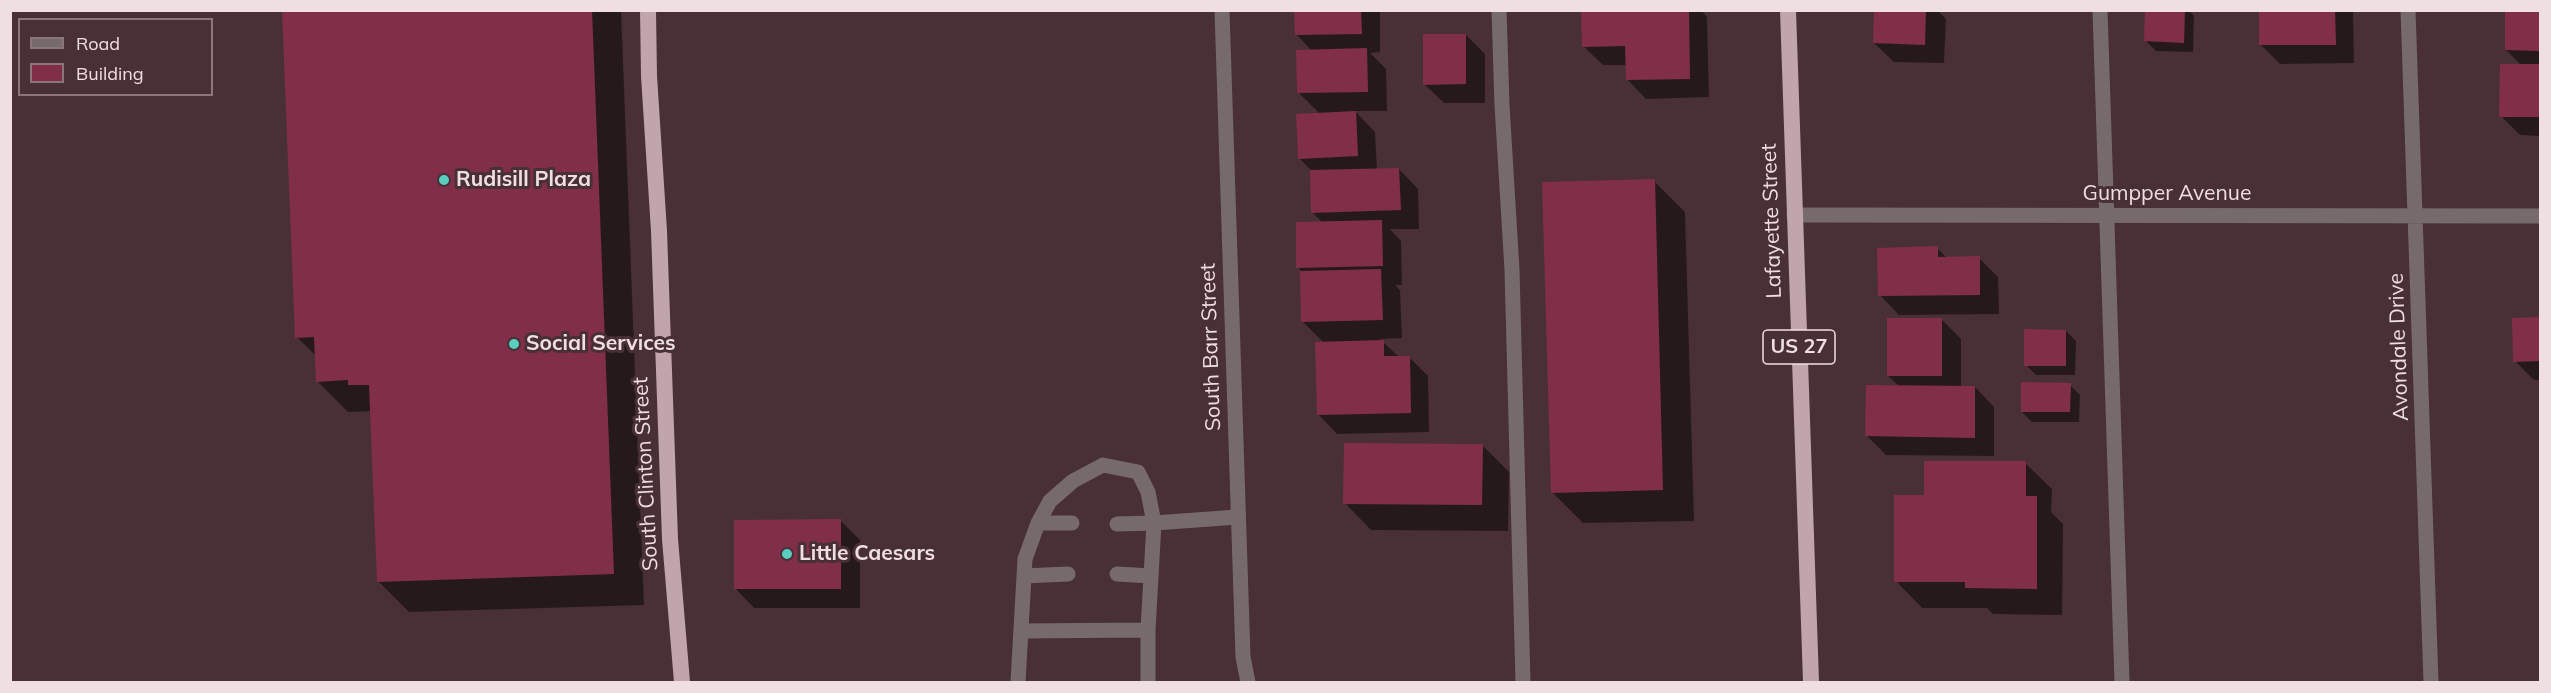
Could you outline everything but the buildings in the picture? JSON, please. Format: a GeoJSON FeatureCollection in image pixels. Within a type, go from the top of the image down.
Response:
{"type":"FeatureCollection","features":[{"type":"Feature","properties":{"kind":"highway","name":"South Clinton Street"},"geometry":{"type":"LineString","coordinates":[[648,10],[670,538],[682,682]]}},
{"type":"Feature","properties":{"kind":"highway","name":"Lafayette Street"},"geometry":{"type":"LineString","coordinates":[[1788,10],[1811,682]]}},
{"type":"Feature","properties":{"kind":"street","name":"South Barr Street"},"geometry":{"type":"LineString","coordinates":[[1222,10],[1243,657],[1248,682]]}},
{"type":"Feature","properties":{"kind":"street"},"geometry":{"type":"LineString","coordinates":[[1498,10],[1512,270],[1523,682]]}},
{"type":"Feature","properties":{"kind":"street"},"geometry":{"type":"LineString","coordinates":[[2100,10],[2122,682]]}},
{"type":"Feature","properties":{"kind":"street","name":"Avondale Drive"},"geometry":{"type":"LineString","coordinates":[[2408,10],[2431,682]]}},
{"type":"Feature","properties":{"kind":"street","name":"Gumpper Avenue"},"geometry":{"type":"LineString","coordinates":[[1794,215],[2541,216]]}},
{"type":"Feature","properties":{"kind":"street"},"geometry":{"type":"LineString","coordinates":[[1018,682],[1025,559],[1038,523],[1050,501],[1073,481],[1103,465],[1138,472],[1148,492],[1154,523],[1148,630],[1148,682]]}},
{"type":"Feature","properties":{"kind":"street"},"geometry":{"type":"LineString","coordinates":[[1117,524],[1238,517]]}},
{"type":"Feature","properties":{"kind":"street"},"geometry":{"type":"LineString","coordinates":[[1038,523],[1072,523]]}},
{"type":"Feature","properties":{"kind":"street"},"geometry":{"type":"LineString","coordinates":[[1024,576],[1068,574]]}},
{"type":"Feature","properties":{"kind":"street"},"geometry":{"type":"LineString","coordinates":[[1117,574],[1151,576]]}},
{"type":"Feature","properties":{"kind":"street"},"geometry":{"type":"LineString","coordinates":[[1021,631],[1148,630]]}},
{"type":"Feature","properties":{"kind":"place","name":"Rudisill Plaza"},"geometry":{"type":"Point","coordinates":[444,180]}},
{"type":"Feature","properties":{"kind":"place","name":"Social Services"},"geometry":{"type":"Point","coordinates":[514,344]}},
{"type":"Feature","properties":{"kind":"place","name":"Little Caesars"},"geometry":{"type":"Point","coordinates":[787,554]}}]}
